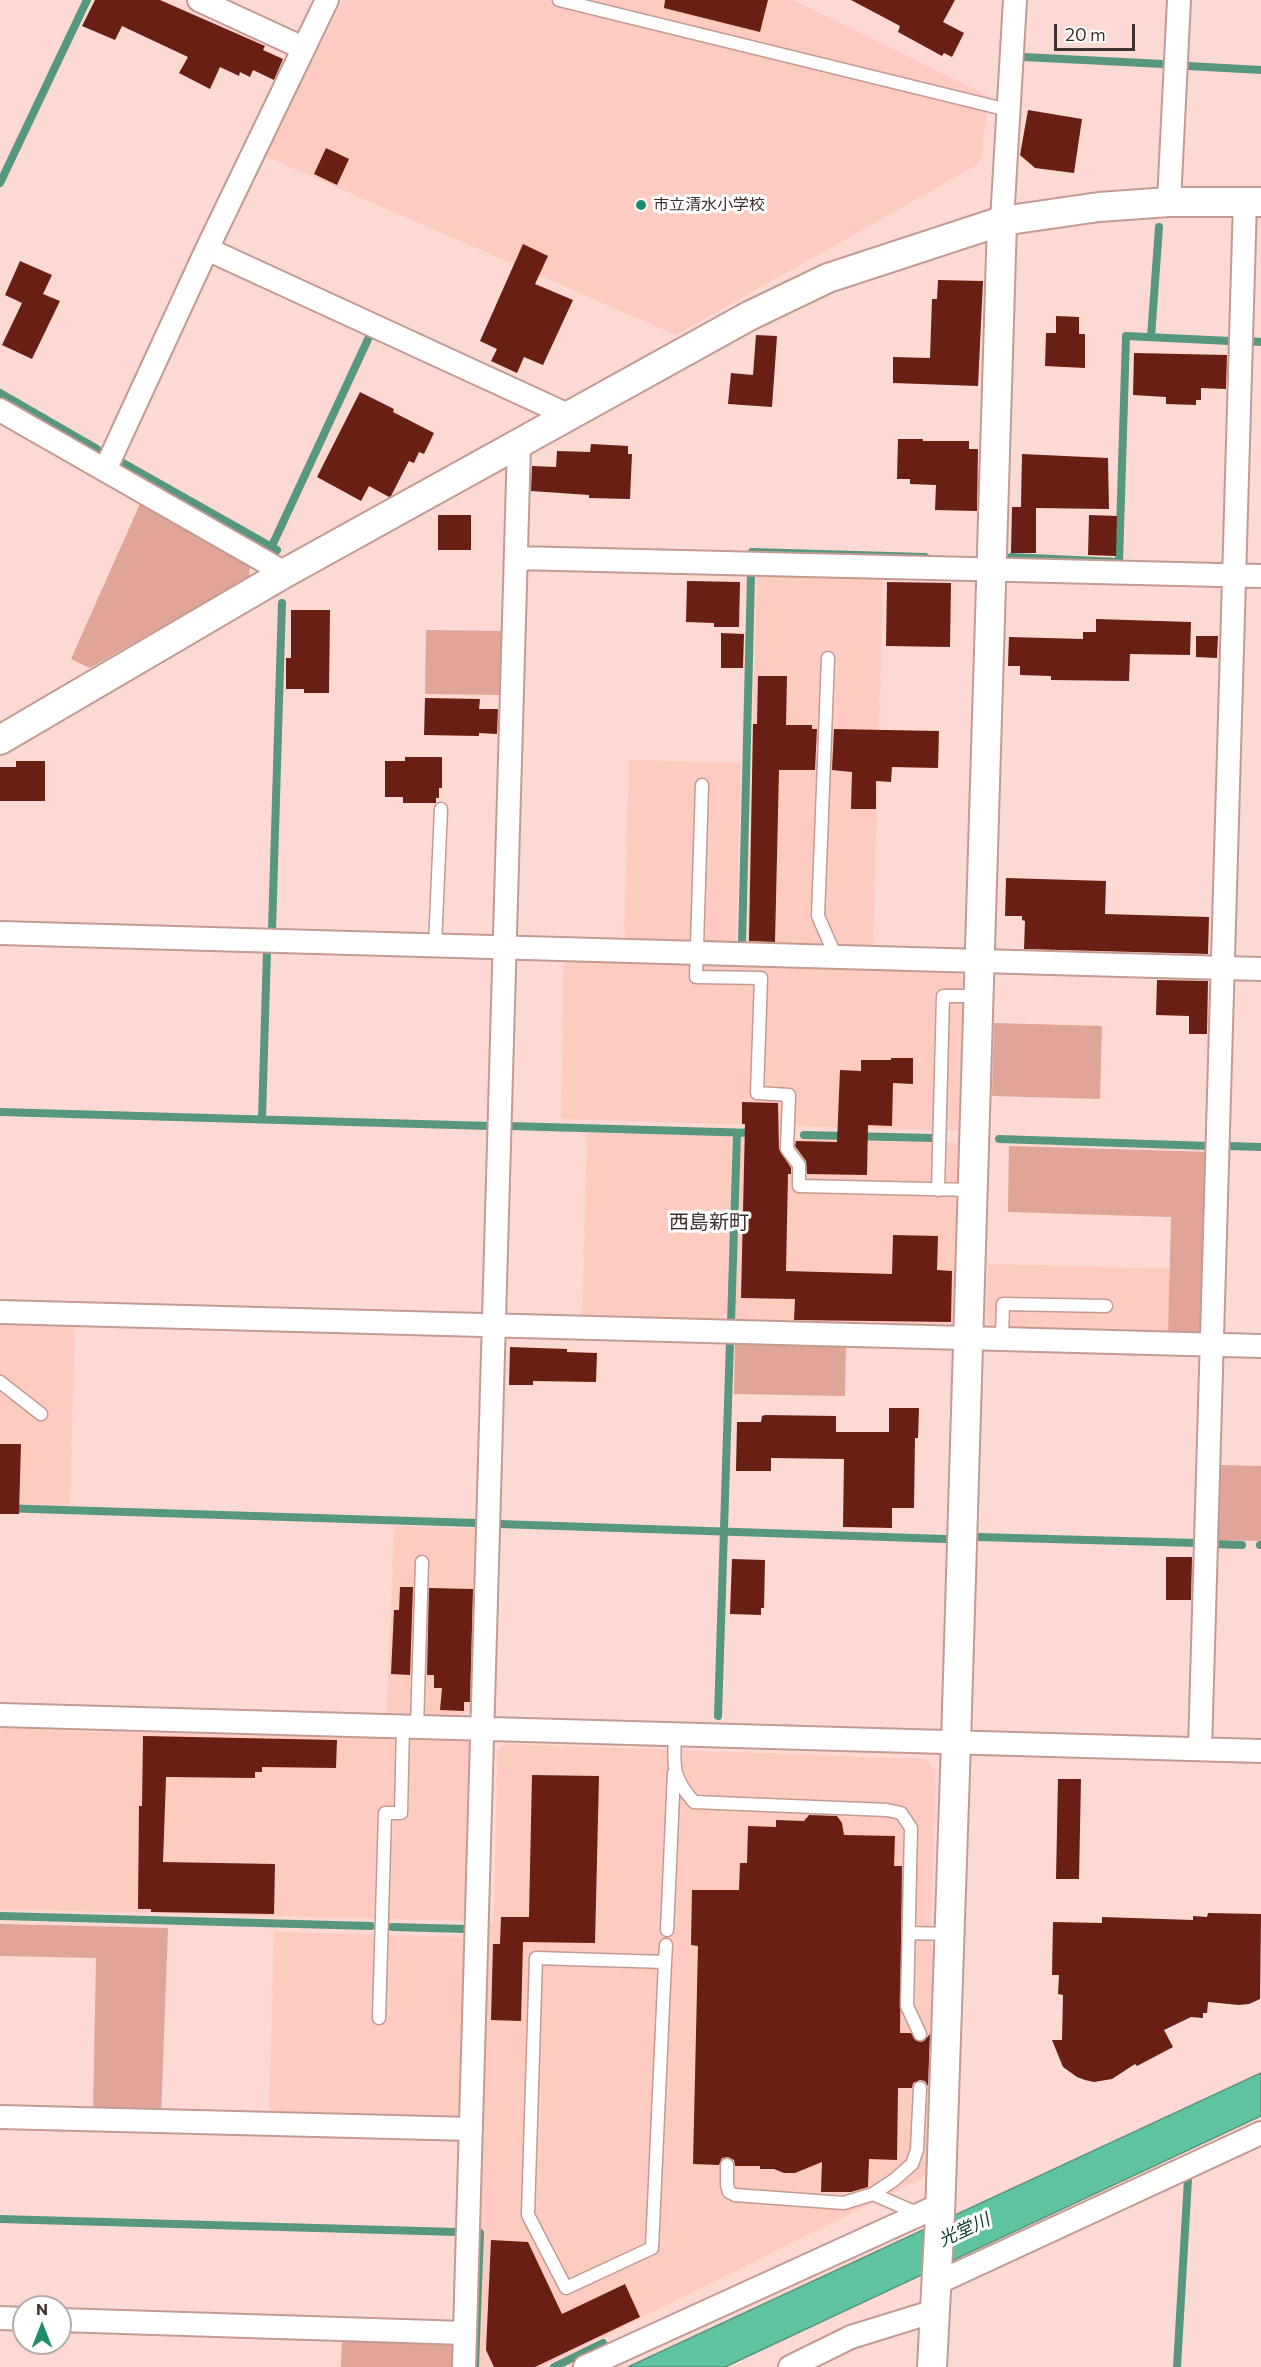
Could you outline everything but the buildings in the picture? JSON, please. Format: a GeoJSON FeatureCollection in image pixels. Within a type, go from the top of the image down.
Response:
{"type":"FeatureCollection","features":[{"type":"Feature","properties":{"kind":"street"},"geometry":{"type":"LineString","coordinates":[[199,0],[303,48]]}},
{"type":"Feature","properties":{"kind":"street"},"geometry":{"type":"LineString","coordinates":[[105,470],[207,249],[327,0]]}},
{"type":"Feature","properties":{"kind":"street"},"geometry":{"type":"LineString","coordinates":[[932,2367],[937,2278],[933,2211],[950,1934],[1002,221],[1015,0]]}},
{"type":"Feature","properties":{"kind":"street"},"geometry":{"type":"LineString","coordinates":[[1169,202],[1179,0]]}},
{"type":"Feature","properties":{"kind":"street"},"geometry":{"type":"LineString","coordinates":[[0,740],[285,573],[749,316],[828,278],[1002,221],[1099,207],[1169,202],[1253,202],[1234,576],[1200,1749]]}},
{"type":"Feature","properties":{"kind":"street"},"geometry":{"type":"LineString","coordinates":[[207,249],[570,416]]}},
{"type":"Feature","properties":{"kind":"street"},"geometry":{"type":"LineString","coordinates":[[0,410],[285,573]]}},
{"type":"Feature","properties":{"kind":"street"},"geometry":{"type":"LineString","coordinates":[[464,2367],[519,444]]}},
{"type":"Feature","properties":{"kind":"street"},"geometry":{"type":"LineString","coordinates":[[516,558],[1261,576]]}},
{"type":"Feature","properties":{"kind":"street"},"geometry":{"type":"LineString","coordinates":[[0,933],[1261,969]]}},
{"type":"Feature","properties":{"kind":"street"},"geometry":{"type":"LineString","coordinates":[[0,1312],[1261,1346]]}},
{"type":"Feature","properties":{"kind":"street"},"geometry":{"type":"LineString","coordinates":[[0,1715],[1261,1751]]}},
{"type":"Feature","properties":{"kind":"street"},"geometry":{"type":"LineString","coordinates":[[0,2117],[471,2129]]}},
{"type":"Feature","properties":{"kind":"street"},"geometry":{"type":"LineString","coordinates":[[937,2278],[1261,2133]]}},
{"type":"Feature","properties":{"kind":"street"},"geometry":{"type":"LineString","coordinates":[[585,2367],[933,2211]]}},
{"type":"Feature","properties":{"kind":"street"},"geometry":{"type":"LineString","coordinates":[[790,2367],[851,2337],[935,2311]]}},
{"type":"Feature","properties":{"kind":"street"},"geometry":{"type":"LineString","coordinates":[[72,2320],[465,2332]]}},
{"type":"Feature","properties":{"kind":"lane"},"geometry":{"type":"LineString","coordinates":[[559,0],[1008,111]]}},
{"type":"Feature","properties":{"kind":"lane"},"geometry":{"type":"LineString","coordinates":[[828,658],[818,916],[836,957]]}},
{"type":"Feature","properties":{"kind":"lane"},"geometry":{"type":"LineString","coordinates":[[702,785],[696,976],[761,978],[757,1093],[789,1095],[787,1149],[799,1165],[799,1186],[973,1190]]}},
{"type":"Feature","properties":{"kind":"lane"},"geometry":{"type":"LineString","coordinates":[[435,945],[441,809]]}},
{"type":"Feature","properties":{"kind":"lane"},"geometry":{"type":"LineString","coordinates":[[938,1190],[943,996],[978,996]]}},
{"type":"Feature","properties":{"kind":"lane"},"geometry":{"type":"LineString","coordinates":[[1002,1338],[1003,1304],[1106,1306]]}},
{"type":"Feature","properties":{"kind":"lane"},"geometry":{"type":"LineString","coordinates":[[0,1382],[41,1414]]}},
{"type":"Feature","properties":{"kind":"lane"},"geometry":{"type":"LineString","coordinates":[[379,2018],[385,1813],[401,1813],[423,1562]]}},
{"type":"Feature","properties":{"kind":"lane"},"geometry":{"type":"LineString","coordinates":[[667,1930],[675,1734]]}},
{"type":"Feature","properties":{"kind":"lane"},"geometry":{"type":"LineString","coordinates":[[674,1772],[683,1789],[694,1802],[887,1810],[901,1813],[911,1828],[908,2006],[920,2034]]}},
{"type":"Feature","properties":{"kind":"lane"},"geometry":{"type":"LineString","coordinates":[[909,1933],[950,1934]]}},
{"type":"Feature","properties":{"kind":"lane"},"geometry":{"type":"LineString","coordinates":[[665,1962],[536,1958],[528,2215],[566,2288],[652,2248],[666,1945]]}},
{"type":"Feature","properties":{"kind":"lane"},"geometry":{"type":"LineString","coordinates":[[727,2165],[726,2185],[729,2192],[735,2195],[844,2203],[873,2194],[912,2164],[917,2150],[920,2088]]}},
{"type":"Feature","properties":{"kind":"lane"},"geometry":{"type":"LineString","coordinates":[[873,2194],[933,2211]]}},
{"type":"Feature","properties":{"kind":"shaded area","name":"市立清水小学校"},"geometry":{"type":"Polygon","coordinates":[[[343,0],[793,0],[988,96],[982,157],[977,165],[676,335],[265,156],[343,0]]]}},
{"type":"Feature","properties":{"kind":"shaded area"},"geometry":{"type":"Polygon","coordinates":[[[140,504],[250,567],[249,577],[90,668],[71,659],[140,504]]]}},
{"type":"Feature","properties":{"kind":"shaded area"},"geometry":{"type":"Polygon","coordinates":[[[757,575],[883,578],[873,949],[747,946],[757,575]]]}},
{"type":"Feature","properties":{"kind":"shaded area"},"geometry":{"type":"Polygon","coordinates":[[[426,630],[505,631],[504,695],[425,694],[426,630]]]}},
{"type":"Feature","properties":{"kind":"shaded area"},"geometry":{"type":"Polygon","coordinates":[[[629,760],[741,763],[736,945],[624,943],[629,760]]]}},
{"type":"Feature","properties":{"kind":"shaded area"},"geometry":{"type":"Polygon","coordinates":[[[564,958],[955,970],[963,980],[959,1131],[561,1119],[564,958]]]}},
{"type":"Feature","properties":{"kind":"shaded area"},"geometry":{"type":"Polygon","coordinates":[[[994,1023],[1102,1026],[1100,1099],[992,1096],[994,1023]]]}},
{"type":"Feature","properties":{"kind":"shaded area"},"geometry":{"type":"Polygon","coordinates":[[[587,1133],[732,1136],[727,1313],[711,1322],[582,1320],[587,1133]]]}},
{"type":"Feature","properties":{"kind":"shaded area"},"geometry":{"type":"Polygon","coordinates":[[[740,1137],[958,1143],[954,1322],[950,1330],[735,1322],[740,1137]]]}},
{"type":"Feature","properties":{"kind":"shaded area"},"geometry":{"type":"Polygon","coordinates":[[[1009,1146],[1211,1152],[1201,1335],[1168,1335],[1171,1217],[1008,1212],[1009,1146]]]}},
{"type":"Feature","properties":{"kind":"shaded area"},"geometry":{"type":"Polygon","coordinates":[[[988,1264],[1170,1269],[1168,1335],[995,1330],[986,1320],[988,1264]]]}},
{"type":"Feature","properties":{"kind":"shaded area"},"geometry":{"type":"Polygon","coordinates":[[[0,1318],[75,1320],[70,1505],[0,1504],[0,1318]]]}},
{"type":"Feature","properties":{"kind":"shaded area"},"geometry":{"type":"Polygon","coordinates":[[[735,1341],[846,1342],[845,1396],[734,1394],[735,1341]]]}},
{"type":"Feature","properties":{"kind":"shaded area"},"geometry":{"type":"Polygon","coordinates":[[[1216,1465],[1261,1466],[1261,1541],[1213,1540],[1216,1465]]]}},
{"type":"Feature","properties":{"kind":"shaded area"},"geometry":{"type":"Polygon","coordinates":[[[394,1526],[480,1529],[474,1707],[460,1716],[387,1713],[394,1526]]]}},
{"type":"Feature","properties":{"kind":"shaded area"},"geometry":{"type":"Polygon","coordinates":[[[0,1725],[34,1726],[35,1730],[473,1741],[468,1921],[0,1909],[0,1725]]]}},
{"type":"Feature","properties":{"kind":"shaded area"},"geometry":{"type":"Polygon","coordinates":[[[505,1744],[925,1759],[936,1770],[931,1945],[937,1946],[929,2169],[922,2178],[542,2367],[479,2367],[484,2229],[477,2229],[487,1922],[494,1922],[497,1751],[505,1744]]]}},
{"type":"Feature","properties":{"kind":"shaded area"},"geometry":{"type":"Polygon","coordinates":[[[0,1924],[168,1928],[161,2116],[93,2114],[96,1958],[0,1956],[0,1924]]]}},
{"type":"Feature","properties":{"kind":"shaded area"},"geometry":{"type":"Polygon","coordinates":[[[274,1932],[467,1937],[465,2114],[455,2123],[269,2119],[274,1932]]]}},
{"type":"Feature","properties":{"kind":"shaded area"},"geometry":{"type":"Polygon","coordinates":[[[342,2336],[450,2339],[457,2348],[456,2367],[341,2367],[342,2336]]]}},
{"type":"Feature","properties":{"kind":"water","name":"光堂川"},"geometry":{"type":"Polygon","coordinates":[[[1261,2073],[1261,2116],[725,2367],[628,2367],[1261,2073]]]}},
{"type":"Feature","properties":{"kind":"waterway"},"geometry":{"type":"LineString","coordinates":[[0,183],[87,0]]}},
{"type":"Feature","properties":{"kind":"waterway"},"geometry":{"type":"LineString","coordinates":[[1023,57],[1164,64]]}},
{"type":"Feature","properties":{"kind":"waterway"},"geometry":{"type":"LineString","coordinates":[[1188,66],[1261,70]]}},
{"type":"Feature","properties":{"kind":"waterway"},"geometry":{"type":"LineString","coordinates":[[1151,337],[1159,227]]}},
{"type":"Feature","properties":{"kind":"waterway"},"geometry":{"type":"LineString","coordinates":[[271,548],[370,335]]}},
{"type":"Feature","properties":{"kind":"waterway"},"geometry":{"type":"LineString","coordinates":[[1011,557],[1119,562],[1126,336],[1230,341]]}},
{"type":"Feature","properties":{"kind":"waterway"},"geometry":{"type":"LineString","coordinates":[[1249,341],[1261,342]]}},
{"type":"Feature","properties":{"kind":"waterway"},"geometry":{"type":"LineString","coordinates":[[0,393],[97,449]]}},
{"type":"Feature","properties":{"kind":"waterway"},"geometry":{"type":"LineString","coordinates":[[123,463],[277,550]]}},
{"type":"Feature","properties":{"kind":"waterway"},"geometry":{"type":"LineString","coordinates":[[752,552],[925,557]]}},
{"type":"Feature","properties":{"kind":"waterway"},"geometry":{"type":"LineString","coordinates":[[742,943],[751,575]]}},
{"type":"Feature","properties":{"kind":"waterway"},"geometry":{"type":"LineString","coordinates":[[272,930],[282,603]]}},
{"type":"Feature","properties":{"kind":"waterway"},"geometry":{"type":"LineString","coordinates":[[262,1119],[267,950]]}},
{"type":"Feature","properties":{"kind":"waterway"},"geometry":{"type":"LineString","coordinates":[[0,1112],[490,1126]]}},
{"type":"Feature","properties":{"kind":"waterway"},"geometry":{"type":"LineString","coordinates":[[510,1126],[755,1133]]}},
{"type":"Feature","properties":{"kind":"waterway"},"geometry":{"type":"LineString","coordinates":[[731,1322],[737,1133]]}},
{"type":"Feature","properties":{"kind":"waterway"},"geometry":{"type":"LineString","coordinates":[[804,1135],[933,1138]]}},
{"type":"Feature","properties":{"kind":"waterway"},"geometry":{"type":"LineString","coordinates":[[999,1139],[1210,1146]]}},
{"type":"Feature","properties":{"kind":"waterway"},"geometry":{"type":"LineString","coordinates":[[1228,1146],[1261,1147]]}},
{"type":"Feature","properties":{"kind":"waterway"},"geometry":{"type":"LineString","coordinates":[[718,1716],[730,1341]]}},
{"type":"Feature","properties":{"kind":"waterway"},"geometry":{"type":"LineString","coordinates":[[0,1508],[476,1523]]}},
{"type":"Feature","properties":{"kind":"waterway"},"geometry":{"type":"LineString","coordinates":[[499,1524],[945,1539]]}},
{"type":"Feature","properties":{"kind":"waterway"},"geometry":{"type":"LineString","coordinates":[[978,1537],[1197,1543]]}},
{"type":"Feature","properties":{"kind":"waterway"},"geometry":{"type":"LineString","coordinates":[[1214,1544],[1242,1545]]}},
{"type":"Feature","properties":{"kind":"waterway"},"geometry":{"type":"LineString","coordinates":[[0,1916],[371,1926]]}},
{"type":"Feature","properties":{"kind":"waterway"},"geometry":{"type":"LineString","coordinates":[[392,1927],[466,1929]]}},
{"type":"Feature","properties":{"kind":"waterway"},"geometry":{"type":"LineString","coordinates":[[1177,2367],[1188,2179]]}},
{"type":"Feature","properties":{"kind":"waterway"},"geometry":{"type":"LineString","coordinates":[[0,2219],[457,2232]]}},
{"type":"Feature","properties":{"kind":"waterway"},"geometry":{"type":"LineString","coordinates":[[475,2367],[480,2233]]}},
{"type":"Feature","properties":{"kind":"waterway"},"geometry":{"type":"LineString","coordinates":[[554,2367],[603,2343]]}},
{"type":"Feature","properties":{"kind":"place","name":"市立清水小学校"},"geometry":{"type":"Point","coordinates":[641,205]}},
{"type":"Feature","properties":{"kind":"district","name":"西島新町"},"geometry":{"type":"Point","coordinates":[709,1222]}}]}
